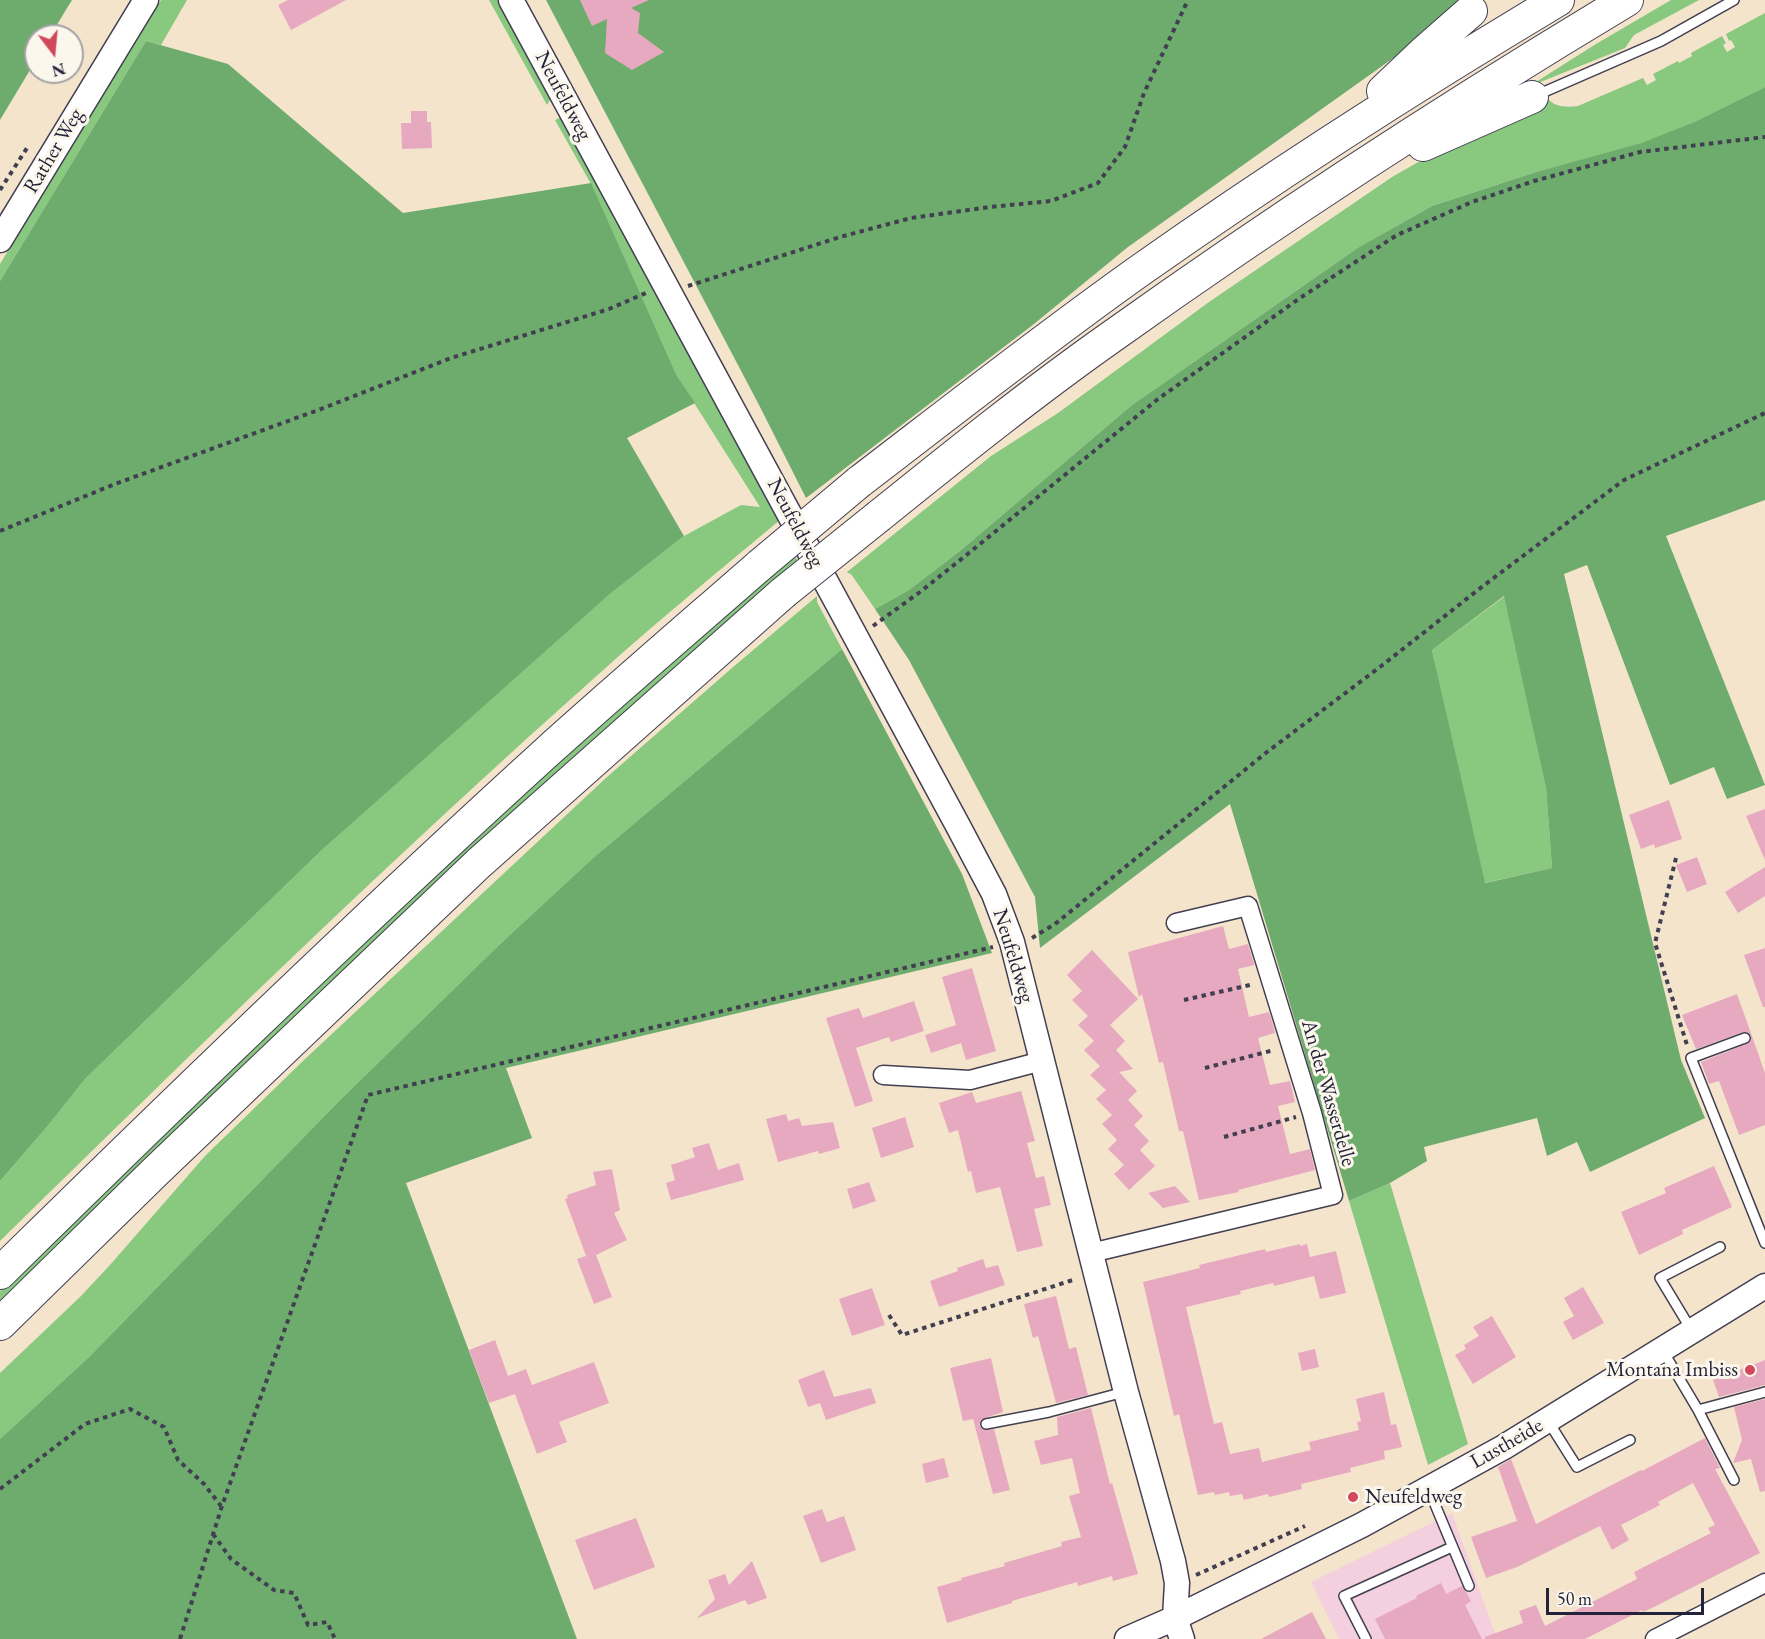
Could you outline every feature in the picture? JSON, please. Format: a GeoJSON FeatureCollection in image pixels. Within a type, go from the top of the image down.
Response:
{"type":"FeatureCollection","features":[{"type":"Feature","properties":{"kind":"highway"},"geometry":{"type":"LineString","coordinates":[[0,1273],[376,911],[549,751],[760,565],[860,482],[972,395],[1143,269],[1330,142],[1558,0]]}},
{"type":"Feature","properties":{"kind":"highway"},"geometry":{"type":"LineString","coordinates":[[0,1324],[479,863],[783,593],[975,439],[1113,336],[1329,186],[1627,0]]}},
{"type":"Feature","properties":{"kind":"highway"},"geometry":{"type":"LineString","coordinates":[[1330,142],[1423,52],[1474,8]]}},
{"type":"Feature","properties":{"kind":"highway"},"geometry":{"type":"LineString","coordinates":[[1329,186],[1532,98]]}},
{"type":"Feature","properties":{"kind":"main road","name":"Rather Weg"},"geometry":{"type":"LineString","coordinates":[[0,240],[146,0]]}},
{"type":"Feature","properties":{"kind":"main road","name":"Neufeldweg"},"geometry":{"type":"LineString","coordinates":[[512,0],[1002,911],[1023,940],[1042,1061],[1126,1392],[1166,1533],[1177,1583],[1178,1628]]}},
{"type":"Feature","properties":{"kind":"main road","name":"Lustheide"},"geometry":{"type":"LineString","coordinates":[[1127,1639],[1178,1628],[1504,1447],[1765,1286]]}},
{"type":"Feature","properties":{"kind":"street","name":"An der Wasserdelle"},"geometry":{"type":"LineString","coordinates":[[1094,1263],[1333,1195],[1312,1113],[1248,906],[1176,923]]}},
{"type":"Feature","properties":{"kind":"street"},"geometry":{"type":"LineString","coordinates":[[883,1075],[970,1080],[1042,1061]]}},
{"type":"Feature","properties":{"kind":"street"},"geometry":{"type":"LineString","coordinates":[[1655,1639],[1682,1633],[1765,1582]]}},
{"type":"Feature","properties":{"kind":"lane"},"geometry":{"type":"LineString","coordinates":[[1532,98],[1661,41],[1734,0]]}},
{"type":"Feature","properties":{"kind":"lane"},"geometry":{"type":"LineString","coordinates":[[1745,1038],[1691,1058],[1765,1244]]}},
{"type":"Feature","properties":{"kind":"lane"},"geometry":{"type":"LineString","coordinates":[[1692,1331],[1660,1278],[1720,1247]]}},
{"type":"Feature","properties":{"kind":"lane"},"geometry":{"type":"LineString","coordinates":[[1662,1349],[1698,1410],[1734,1480]]}},
{"type":"Feature","properties":{"kind":"lane"},"geometry":{"type":"LineString","coordinates":[[986,1424],[1049,1412],[1126,1392]]}},
{"type":"Feature","properties":{"kind":"lane"},"geometry":{"type":"LineString","coordinates":[[1698,1410],[1765,1392]]}},
{"type":"Feature","properties":{"kind":"lane"},"geometry":{"type":"LineString","coordinates":[[1548,1421],[1577,1467],[1630,1440]]}},
{"type":"Feature","properties":{"kind":"lane"},"geometry":{"type":"LineString","coordinates":[[1428,1488],[1469,1586]]}},
{"type":"Feature","properties":{"kind":"lane"},"geometry":{"type":"LineString","coordinates":[[1366,1639],[1344,1596],[1452,1547]]}},
{"type":"Feature","properties":{"kind":"path"},"geometry":{"type":"LineString","coordinates":[[0,531],[115,484],[321,409],[451,358],[609,309],[667,288],[911,218],[1051,201],[1098,183],[1125,147],[1144,93],[1188,0]]}},
{"type":"Feature","properties":{"kind":"path"},"geometry":{"type":"LineString","coordinates":[[856,636],[920,592],[1158,399],[1300,298],[1397,235],[1472,202],[1524,184],[1640,152],[1765,137]]}},
{"type":"Feature","properties":{"kind":"path"},"geometry":{"type":"LineString","coordinates":[[180,1639],[222,1506],[368,1095],[1023,940],[1055,924],[1267,752],[1624,480],[1765,412]]}},
{"type":"Feature","properties":{"kind":"path"},"geometry":{"type":"LineString","coordinates":[[1676,858],[1655,942],[1691,1058]]}},
{"type":"Feature","properties":{"kind":"path"},"geometry":{"type":"LineString","coordinates":[[1184,1000],[1272,979]]}},
{"type":"Feature","properties":{"kind":"path"},"geometry":{"type":"LineString","coordinates":[[1205,1068],[1291,1046]]}},
{"type":"Feature","properties":{"kind":"path"},"geometry":{"type":"LineString","coordinates":[[1224,1137],[1312,1113]]}},
{"type":"Feature","properties":{"kind":"path"},"geometry":{"type":"LineString","coordinates":[[889,1315],[902,1335],[1094,1263]]}},
{"type":"Feature","properties":{"kind":"path"},"geometry":{"type":"LineString","coordinates":[[0,1490],[85,1424],[129,1409],[164,1427],[178,1460],[204,1484],[222,1506]]}},
{"type":"Feature","properties":{"kind":"path"},"geometry":{"type":"LineString","coordinates":[[1177,1583],[1310,1524]]}},
{"type":"Feature","properties":{"kind":"path"},"geometry":{"type":"LineString","coordinates":[[213,1534],[231,1559],[274,1590],[294,1593],[308,1625],[327,1622],[335,1639]]}},
{"type":"Feature","properties":{"kind":"shaded area"},"geometry":{"type":"Polygon","coordinates":[[[1452,1513],[1497,1639],[1339,1639],[1311,1582],[1452,1513]]]}},
{"type":"Feature","properties":{"kind":"green space"},"geometry":{"type":"Polygon","coordinates":[[[0,0],[72,0],[57,24],[24,24],[24,80],[0,120],[0,0]]]}},
{"type":"Feature","properties":{"kind":"green space"},"geometry":{"type":"Polygon","coordinates":[[[161,0],[187,0],[161,45],[146,41],[0,281],[0,264],[161,0]]]}},
{"type":"Feature","properties":{"kind":"green space"},"geometry":{"type":"Polygon","coordinates":[[[489,0],[498,0],[551,98],[547,105],[489,0]]]}},
{"type":"Feature","properties":{"kind":"green space"},"geometry":{"type":"Polygon","coordinates":[[[546,0],[1468,0],[1465,7],[1128,247],[1034,324],[806,498],[546,0]]]}},
{"type":"Feature","properties":{"kind":"green space"},"geometry":{"type":"Polygon","coordinates":[[[1671,0],[1699,0],[1634,35],[1625,48],[1528,87],[1596,44],[1671,0]]]}},
{"type":"Feature","properties":{"kind":"green space"},"geometry":{"type":"Polygon","coordinates":[[[1765,13],[1765,87],[1694,122],[1642,144],[1536,172],[1432,206],[1359,247],[1132,405],[961,550],[909,590],[875,609],[851,574],[847,572],[991,456],[1058,413],[1209,302],[1392,177],[1450,144],[1531,105],[1549,100],[1559,106],[1578,106],[1643,78],[1647,85],[1656,80],[1653,74],[1692,56],[1691,53],[1722,36],[1727,52],[1735,47],[1726,34],[1765,13]]]}},
{"type":"Feature","properties":{"kind":"green space"},"geometry":{"type":"Polygon","coordinates":[[[146,41],[228,64],[403,213],[591,183],[677,376],[695,403],[627,438],[684,536],[610,594],[323,849],[85,1079],[0,1181],[0,281],[146,41]]]}},
{"type":"Feature","properties":{"kind":"green space"},"geometry":{"type":"Polygon","coordinates":[[[1765,87],[1765,500],[1666,536],[1765,785],[1727,799],[1714,767],[1670,785],[1587,565],[1564,574],[1681,1060],[1705,1118],[1590,1172],[1577,1142],[1547,1156],[1537,1118],[1424,1147],[1427,1161],[1390,1183],[1349,1201],[1230,804],[1040,948],[1035,897],[909,660],[875,609],[909,590],[961,550],[1132,405],[1359,247],[1432,206],[1536,172],[1642,143],[1694,122],[1765,87]],[[1504,596],[1432,650],[1485,883],[1552,868],[1546,788],[1504,596]]]}},
{"type":"Feature","properties":{"kind":"green space"},"geometry":{"type":"Polygon","coordinates":[[[561,117],[780,520],[623,653],[448,811],[222,1024],[0,1241],[0,1181],[85,1079],[323,849],[610,594],[684,536],[741,505],[760,507],[677,376],[591,184],[555,120],[561,117]]]}},
{"type":"Feature","properties":{"kind":"green space"},"geometry":{"type":"Polygon","coordinates":[[[794,555],[800,564],[0,1304],[0,1291],[262,1036],[603,719],[794,555]]]}},
{"type":"Feature","properties":{"kind":"green space"},"geometry":{"type":"Polygon","coordinates":[[[817,596],[817,602],[842,649],[593,858],[499,945],[341,1099],[90,1356],[0,1439],[0,1373],[80,1297],[205,1156],[305,1059],[607,777],[817,596]]]}},
{"type":"Feature","properties":{"kind":"green space"},"geometry":{"type":"Polygon","coordinates":[[[1505,596],[1546,788],[1552,868],[1484,883],[1432,650],[1505,596]]]}},
{"type":"Feature","properties":{"kind":"green space"},"geometry":{"type":"Polygon","coordinates":[[[842,649],[962,874],[992,953],[506,1068],[532,1138],[406,1183],[577,1639],[0,1639],[0,1439],[90,1356],[341,1099],[499,945],[593,858],[842,649]]]}},
{"type":"Feature","properties":{"kind":"green space"},"geometry":{"type":"Polygon","coordinates":[[[1390,1183],[1468,1444],[1428,1465],[1349,1201],[1390,1183]]]}},
{"type":"Feature","properties":{"kind":"building"},"geometry":{"type":"Polygon","coordinates":[[[288,0],[346,0],[291,30],[278,5],[288,0]]]}},
{"type":"Feature","properties":{"kind":"building"},"geometry":{"type":"Polygon","coordinates":[[[580,0],[649,0],[631,8],[640,13],[638,33],[664,52],[632,70],[605,53],[607,19],[592,26],[580,0]]]}},
{"type":"Feature","properties":{"kind":"building"},"geometry":{"type":"Polygon","coordinates":[[[411,111],[427,111],[427,122],[431,122],[432,148],[402,149],[401,123],[411,123],[411,111]]]}},
{"type":"Feature","properties":{"kind":"building"},"geometry":{"type":"Polygon","coordinates":[[[1669,800],[1682,839],[1655,848],[1654,844],[1641,849],[1629,815],[1669,800]]]}},
{"type":"Feature","properties":{"kind":"building"},"geometry":{"type":"Polygon","coordinates":[[[1765,809],[1765,860],[1746,816],[1765,809]]]}},
{"type":"Feature","properties":{"kind":"building"},"geometry":{"type":"Polygon","coordinates":[[[1697,857],[1707,884],[1687,892],[1676,865],[1697,857]]]}},
{"type":"Feature","properties":{"kind":"building"},"geometry":{"type":"Polygon","coordinates":[[[1765,867],[1765,896],[1738,913],[1725,892],[1765,867]]]}},
{"type":"Feature","properties":{"kind":"building"},"geometry":{"type":"Polygon","coordinates":[[[1223,926],[1229,949],[1248,944],[1254,964],[1238,969],[1249,1017],[1269,1012],[1272,1021],[1275,1033],[1258,1038],[1270,1085],[1290,1081],[1295,1102],[1278,1106],[1290,1154],[1310,1149],[1315,1170],[1238,1190],[1239,1192],[1199,1200],[1183,1131],[1179,1131],[1163,1062],[1159,1063],[1142,994],[1139,997],[1128,952],[1223,926]]]}},
{"type":"Feature","properties":{"kind":"building"},"geometry":{"type":"Polygon","coordinates":[[[1765,948],[1765,1007],[1763,1007],[1744,955],[1765,948]]]}},
{"type":"Feature","properties":{"kind":"building"},"geometry":{"type":"Polygon","coordinates":[[[1092,950],[1138,999],[1110,1025],[1125,1041],[1116,1050],[1133,1069],[1119,1072],[1137,1091],[1128,1100],[1143,1116],[1134,1125],[1149,1141],[1140,1150],[1155,1166],[1129,1190],[1114,1174],[1124,1165],[1108,1149],[1117,1140],[1102,1124],[1112,1115],[1096,1099],[1106,1090],[1090,1075],[1100,1066],[1084,1050],[1094,1041],[1078,1025],[1088,1016],[1072,1000],[1082,991],[1067,975],[1092,950]]]}},
{"type":"Feature","properties":{"kind":"building"},"geometry":{"type":"Polygon","coordinates":[[[972,968],[996,1051],[966,1060],[961,1043],[931,1053],[925,1035],[956,1025],[942,977],[972,968]]]}},
{"type":"Feature","properties":{"kind":"building"},"geometry":{"type":"Polygon","coordinates":[[[1737,994],[1765,1073],[1765,1125],[1739,1135],[1719,1081],[1709,1084],[1701,1062],[1747,1044],[1751,1040],[1751,1035],[1743,1032],[1696,1049],[1682,1015],[1737,994]]]}},
{"type":"Feature","properties":{"kind":"building"},"geometry":{"type":"Polygon","coordinates":[[[914,1001],[924,1031],[891,1042],[889,1037],[856,1048],[873,1101],[855,1107],[826,1018],[859,1008],[863,1018],[914,1001]]]}},
{"type":"Feature","properties":{"kind":"building"},"geometry":{"type":"Polygon","coordinates":[[[1021,1091],[1035,1141],[1027,1143],[1036,1178],[1044,1176],[1051,1205],[1034,1209],[1043,1246],[1017,1252],[1000,1187],[976,1193],[971,1171],[968,1172],[958,1130],[949,1133],[939,1103],[972,1092],[976,1103],[1021,1091]]]}},
{"type":"Feature","properties":{"kind":"building"},"geometry":{"type":"Polygon","coordinates":[[[786,1114],[788,1121],[799,1118],[802,1126],[833,1122],[840,1148],[819,1154],[818,1151],[778,1162],[766,1119],[786,1114]]]}},
{"type":"Feature","properties":{"kind":"building"},"geometry":{"type":"Polygon","coordinates":[[[905,1117],[914,1147],[881,1158],[872,1128],[905,1117]]]}},
{"type":"Feature","properties":{"kind":"building"},"geometry":{"type":"Polygon","coordinates":[[[709,1143],[718,1170],[739,1163],[744,1180],[671,1200],[666,1183],[675,1180],[671,1165],[695,1157],[692,1148],[709,1143]]]}},
{"type":"Feature","properties":{"kind":"building"},"geometry":{"type":"Polygon","coordinates":[[[1714,1166],[1732,1207],[1682,1230],[1683,1234],[1639,1255],[1621,1212],[1666,1193],[1664,1188],[1714,1166]]]}},
{"type":"Feature","properties":{"kind":"building"},"geometry":{"type":"Polygon","coordinates":[[[612,1169],[620,1210],[614,1213],[627,1240],[596,1255],[612,1297],[594,1304],[577,1259],[586,1256],[565,1199],[568,1198],[567,1195],[596,1185],[593,1172],[612,1169]]]}},
{"type":"Feature","properties":{"kind":"building"},"geometry":{"type":"Polygon","coordinates":[[[869,1182],[876,1201],[853,1209],[847,1189],[869,1182]]]}},
{"type":"Feature","properties":{"kind":"building"},"geometry":{"type":"Polygon","coordinates":[[[1175,1186],[1190,1202],[1163,1208],[1148,1193],[1175,1186]]]}},
{"type":"Feature","properties":{"kind":"building"},"geometry":{"type":"Polygon","coordinates":[[[1300,1244],[1300,1246],[1307,1244],[1310,1257],[1336,1251],[1346,1293],[1320,1299],[1314,1276],[1274,1286],[1273,1283],[1240,1291],[1241,1294],[1186,1307],[1214,1424],[1222,1422],[1230,1454],[1259,1448],[1262,1462],[1311,1450],[1309,1442],[1359,1430],[1357,1422],[1361,1421],[1356,1399],[1384,1392],[1391,1425],[1396,1424],[1402,1447],[1384,1451],[1385,1459],[1350,1468],[1351,1472],[1301,1484],[1302,1489],[1269,1497],[1268,1494],[1244,1500],[1242,1494],[1230,1496],[1229,1492],[1198,1495],[1179,1414],[1174,1416],[1143,1282],[1265,1249],[1266,1252],[1300,1244]]]}},
{"type":"Feature","properties":{"kind":"building"},"geometry":{"type":"Polygon","coordinates":[[[983,1259],[986,1268],[998,1265],[1005,1285],[939,1307],[930,1281],[983,1259]]]}},
{"type":"Feature","properties":{"kind":"building"},"geometry":{"type":"Polygon","coordinates":[[[1583,1287],[1604,1323],[1573,1340],[1563,1322],[1574,1316],[1564,1298],[1583,1287]]]}},
{"type":"Feature","properties":{"kind":"building"},"geometry":{"type":"Polygon","coordinates":[[[872,1288],[885,1325],[852,1336],[839,1299],[872,1288]]]}},
{"type":"Feature","properties":{"kind":"building"},"geometry":{"type":"Polygon","coordinates":[[[1056,1296],[1069,1349],[1076,1347],[1088,1395],[1056,1403],[1038,1336],[1033,1338],[1024,1304],[1056,1296]]]}},
{"type":"Feature","properties":{"kind":"building"},"geometry":{"type":"Polygon","coordinates":[[[1492,1316],[1516,1357],[1473,1384],[1455,1355],[1466,1349],[1464,1345],[1479,1336],[1473,1327],[1492,1316]]]}},
{"type":"Feature","properties":{"kind":"building"},"geometry":{"type":"Polygon","coordinates":[[[495,1340],[508,1376],[526,1369],[532,1385],[594,1362],[609,1403],[559,1422],[567,1442],[537,1454],[515,1394],[489,1403],[469,1350],[495,1340]]]}},
{"type":"Feature","properties":{"kind":"building"},"geometry":{"type":"Polygon","coordinates":[[[1315,1349],[1319,1367],[1302,1371],[1298,1353],[1315,1349]]]}},
{"type":"Feature","properties":{"kind":"building"},"geometry":{"type":"Polygon","coordinates":[[[991,1358],[1003,1412],[982,1419],[979,1425],[984,1430],[994,1429],[1010,1490],[993,1494],[973,1419],[963,1421],[950,1368],[991,1358]]]}},
{"type":"Feature","properties":{"kind":"building"},"geometry":{"type":"Polygon","coordinates":[[[1765,1360],[1765,1385],[1719,1397],[1713,1380],[1765,1360]]]}},
{"type":"Feature","properties":{"kind":"building"},"geometry":{"type":"Polygon","coordinates":[[[824,1370],[834,1397],[871,1388],[876,1403],[826,1420],[820,1403],[808,1407],[798,1380],[824,1370]]]}},
{"type":"Feature","properties":{"kind":"building"},"geometry":{"type":"Polygon","coordinates":[[[1765,1399],[1765,1491],[1760,1492],[1751,1459],[1733,1463],[1742,1440],[1734,1407],[1765,1399]]]}},
{"type":"Feature","properties":{"kind":"building"},"geometry":{"type":"Polygon","coordinates":[[[1091,1408],[1110,1484],[1112,1483],[1138,1574],[1113,1581],[1112,1576],[1078,1586],[1077,1582],[947,1623],[937,1587],[1005,1566],[1004,1563],[1062,1546],[1061,1542],[1081,1537],[1069,1496],[1080,1493],[1072,1458],[1041,1465],[1034,1441],[1058,1435],[1057,1417],[1091,1408]]]}},
{"type":"Feature","properties":{"kind":"building"},"geometry":{"type":"Polygon","coordinates":[[[1705,1438],[1720,1468],[1715,1469],[1760,1553],[1585,1639],[1485,1639],[1485,1637],[1523,1623],[1519,1611],[1536,1605],[1545,1626],[1637,1579],[1634,1572],[1711,1533],[1708,1528],[1715,1525],[1693,1483],[1658,1502],[1660,1505],[1621,1525],[1629,1540],[1612,1550],[1600,1526],[1517,1567],[1486,1578],[1471,1537],[1517,1521],[1498,1467],[1511,1459],[1536,1524],[1705,1438]]]}},
{"type":"Feature","properties":{"kind":"building"},"geometry":{"type":"Polygon","coordinates":[[[944,1458],[949,1477],[926,1483],[922,1464],[944,1458]]]}},
{"type":"Feature","properties":{"kind":"building"},"geometry":{"type":"Polygon","coordinates":[[[822,1509],[827,1522],[844,1516],[856,1550],[821,1563],[803,1516],[822,1509]]]}},
{"type":"Feature","properties":{"kind":"building"},"geometry":{"type":"Polygon","coordinates":[[[636,1518],[655,1567],[594,1590],[575,1540],[636,1518]]]}},
{"type":"Feature","properties":{"kind":"building"},"geometry":{"type":"Polygon","coordinates":[[[752,1561],[767,1598],[748,1605],[745,1600],[697,1618],[715,1599],[708,1580],[725,1574],[729,1585],[752,1561]]]}},
{"type":"Feature","properties":{"kind":"building"},"geometry":{"type":"Polygon","coordinates":[[[1441,1583],[1446,1594],[1462,1586],[1471,1601],[1465,1605],[1482,1639],[1385,1639],[1375,1619],[1441,1583]]]}},
{"type":"Feature","properties":{"kind":"building"},"geometry":{"type":"Polygon","coordinates":[[[1312,1612],[1326,1639],[1261,1639],[1312,1612]]]}},
{"type":"Feature","properties":{"kind":"place","name":"Montana Imbiss"},"geometry":{"type":"Point","coordinates":[1750,1370]}},
{"type":"Feature","properties":{"kind":"place","name":"Neufeldweg"},"geometry":{"type":"Point","coordinates":[1353,1497]}}]}
